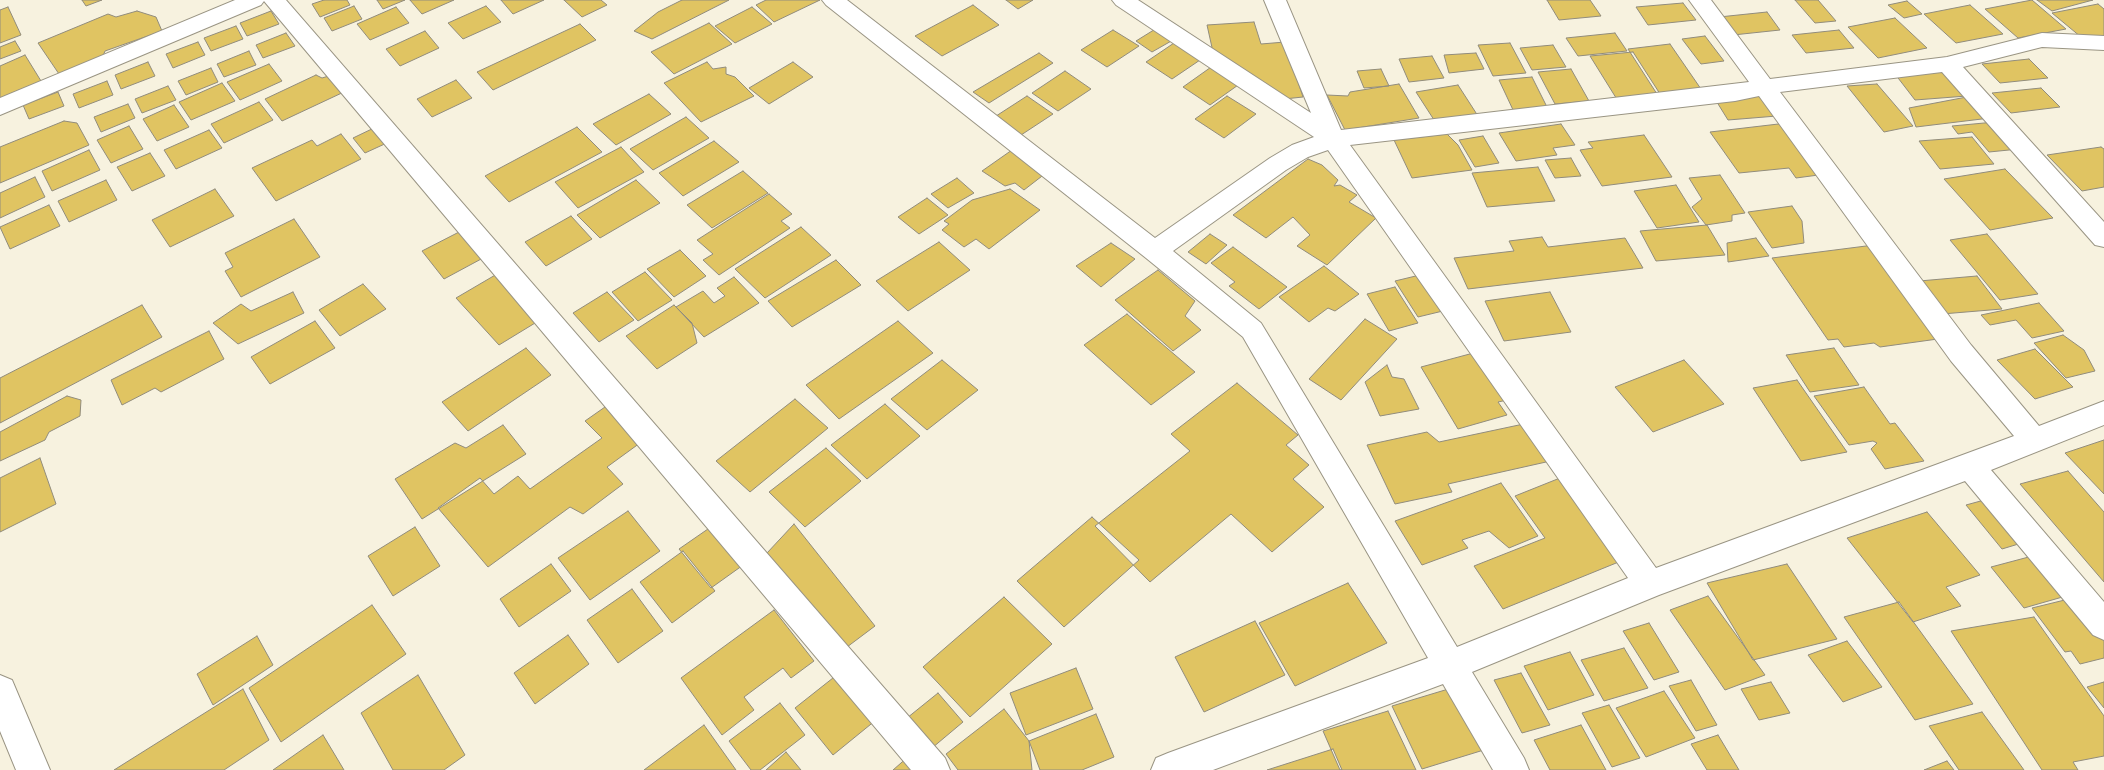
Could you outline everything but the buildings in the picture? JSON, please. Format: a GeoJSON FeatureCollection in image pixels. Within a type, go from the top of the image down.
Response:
{"type":"FeatureCollection","features":[{"type":"Feature","properties":{"kind":"street"},"geometry":{"type":"LineString","coordinates":[[0,108],[254,0]]}},
{"type":"Feature","properties":{"kind":"street"},"geometry":{"type":"LineString","coordinates":[[274,0],[933,770]]}},
{"type":"Feature","properties":{"kind":"street"},"geometry":{"type":"LineString","coordinates":[[832,0],[1155,251],[1252,330],[1512,770]]}},
{"type":"Feature","properties":{"kind":"street"},"geometry":{"type":"LineString","coordinates":[[1123,0],[1333,139]]}},
{"type":"Feature","properties":{"kind":"street"},"geometry":{"type":"LineString","coordinates":[[1275,0],[1333,139],[1650,584]]}},
{"type":"Feature","properties":{"kind":"street"},"geometry":{"type":"LineString","coordinates":[[1700,0],[1746,61],[1762,87],[1961,352],[2034,440]]}},
{"type":"Feature","properties":{"kind":"street"},"geometry":{"type":"LineString","coordinates":[[1155,251],[1278,164],[1300,151],[1333,139],[1735,93],[1762,87],[1947,64],[2042,40],[2104,43]]}},
{"type":"Feature","properties":{"kind":"street"},"geometry":{"type":"LineString","coordinates":[[1947,64],[2104,238]]}},
{"type":"Feature","properties":{"kind":"street"},"geometry":{"type":"LineString","coordinates":[[1168,770],[1450,666],[1650,584],[1970,466],[2104,413]]}},
{"type":"Feature","properties":{"kind":"street"},"geometry":{"type":"LineString","coordinates":[[1970,466],[2104,625]]}},
{"type":"Feature","properties":{"kind":"street"},"geometry":{"type":"LineString","coordinates":[[0,691],[33,770]]}}]}
